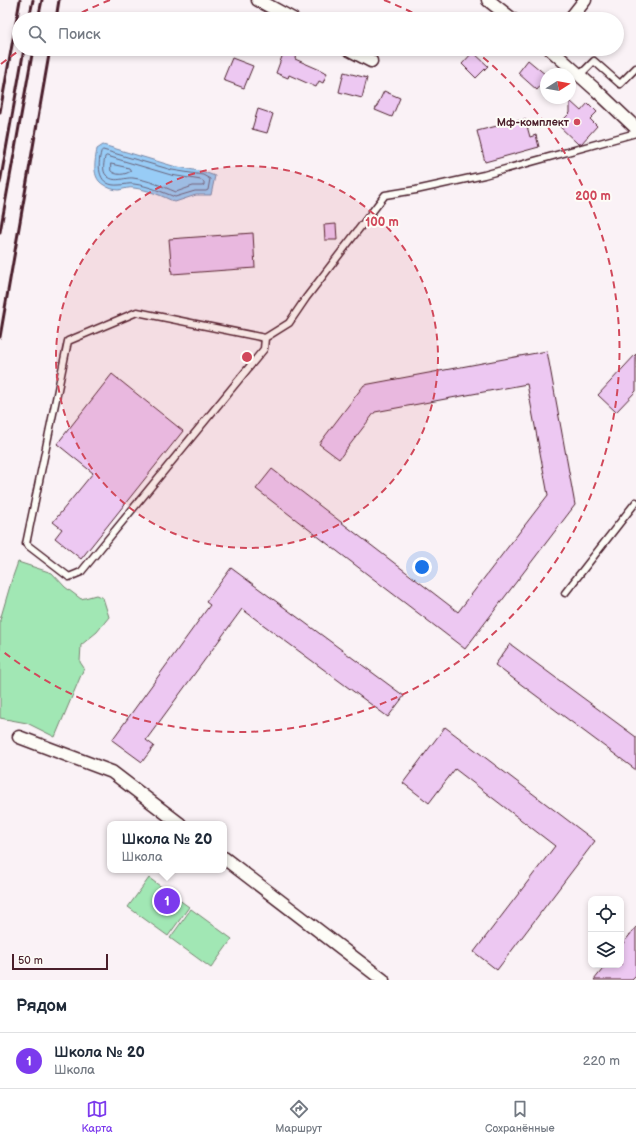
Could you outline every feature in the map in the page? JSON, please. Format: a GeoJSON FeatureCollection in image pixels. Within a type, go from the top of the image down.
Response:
{"type":"FeatureCollection","features":[{"type":"Feature","properties":{"kind":"street"},"geometry":{"type":"LineString","coordinates":[[258,0],[280,12]]}},
{"type":"Feature","properties":{"kind":"street"},"geometry":{"type":"LineString","coordinates":[[488,0],[503,12]]}},
{"type":"Feature","properties":{"kind":"street"},"geometry":{"type":"LineString","coordinates":[[576,12],[585,0]]}},
{"type":"Feature","properties":{"kind":"street"},"geometry":{"type":"LineString","coordinates":[[361,56],[371,61]]}},
{"type":"Feature","properties":{"kind":"street"},"geometry":{"type":"LineString","coordinates":[[558,56],[636,128]]}},
{"type":"Feature","properties":{"kind":"street"},"geometry":{"type":"LineString","coordinates":[[19,737],[112,772],[176,821]]}},
{"type":"Feature","properties":{"kind":"street"},"geometry":{"type":"LineString","coordinates":[[227,860],[384,980]]}},
{"type":"Feature","properties":{"kind":"lane"},"geometry":{"type":"LineString","coordinates":[[580,75],[594,61],[620,84],[636,68]]}},
{"type":"Feature","properties":{"kind":"lane"},"geometry":{"type":"LineString","coordinates":[[266,338],[264,349],[81,572],[69,577],[26,544],[68,341],[137,312],[266,338],[289,323],[306,298],[385,194],[416,190],[484,176],[636,133]]}},
{"type":"Feature","properties":{"kind":"lane"},"geometry":{"type":"LineString","coordinates":[[565,593],[636,502]]}},
{"type":"Feature","properties":{"kind":"green space"},"geometry":{"type":"Polygon","coordinates":[[[18,562],[52,573],[65,587],[81,599],[96,595],[103,598],[109,617],[97,632],[81,645],[80,662],[84,668],[55,737],[27,723],[0,718],[0,620],[18,562]]]}},
{"type":"Feature","properties":{"kind":"green space"},"geometry":{"type":"Polygon","coordinates":[[[149,878],[189,907],[168,936],[128,907],[149,878]]]}},
{"type":"Feature","properties":{"kind":"green space"},"geometry":{"type":"Polygon","coordinates":[[[191,909],[232,939],[211,968],[170,938],[191,909]]]}},
{"type":"Feature","properties":{"kind":"water"},"geometry":{"type":"Polygon","coordinates":[[[103,145],[173,166],[204,172],[215,176],[211,195],[196,195],[175,202],[140,189],[130,188],[117,190],[107,187],[97,178],[95,169],[97,149],[103,145]]]}},
{"type":"Feature","properties":{"kind":"building"},"geometry":{"type":"Polygon","coordinates":[[[282,56],[296,56],[295,59],[327,73],[323,83],[319,81],[316,87],[289,75],[288,78],[276,73],[282,56]]]}},
{"type":"Feature","properties":{"kind":"building"},"geometry":{"type":"Polygon","coordinates":[[[469,56],[477,56],[488,66],[476,78],[462,64],[469,56]]]}},
{"type":"Feature","properties":{"kind":"building"},"geometry":{"type":"Polygon","coordinates":[[[232,58],[253,66],[244,88],[223,80],[232,58]]]}},
{"type":"Feature","properties":{"kind":"building"},"geometry":{"type":"Polygon","coordinates":[[[528,60],[540,70],[540,86],[537,90],[518,73],[528,60]]]}},
{"type":"Feature","properties":{"kind":"building"},"geometry":{"type":"Polygon","coordinates":[[[344,72],[367,78],[362,98],[339,92],[344,72]]]}},
{"type":"Feature","properties":{"kind":"building"},"geometry":{"type":"Polygon","coordinates":[[[384,91],[400,98],[392,117],[375,110],[384,91]]]}},
{"type":"Feature","properties":{"kind":"building","name":"Мф-комплект"},"geometry":{"type":"Polygon","coordinates":[[[588,103],[597,112],[590,119],[597,126],[581,144],[578,144],[558,125],[570,113],[570,104],[573,104],[581,111],[588,103]]]}},
{"type":"Feature","properties":{"kind":"building"},"geometry":{"type":"Polygon","coordinates":[[[258,109],[273,114],[267,133],[252,129],[258,109]]]}},
{"type":"Feature","properties":{"kind":"building"},"geometry":{"type":"Polygon","coordinates":[[[525,119],[530,137],[536,135],[539,147],[485,162],[477,131],[525,119]]]}},
{"type":"Feature","properties":{"kind":"building"},"geometry":{"type":"Polygon","coordinates":[[[336,224],[337,240],[325,240],[324,225],[336,224]]]}},
{"type":"Feature","properties":{"kind":"building"},"geometry":{"type":"Polygon","coordinates":[[[253,233],[255,268],[172,274],[169,239],[253,233]]]}},
{"type":"Feature","properties":{"kind":"building"},"geometry":{"type":"Polygon","coordinates":[[[547,351],[575,505],[465,649],[256,489],[272,469],[458,612],[548,495],[527,384],[375,412],[339,459],[319,444],[364,385],[547,351]]]}},
{"type":"Feature","properties":{"kind":"building"},"geometry":{"type":"Polygon","coordinates":[[[636,354],[636,391],[616,412],[598,395],[636,354]]]}},
{"type":"Feature","properties":{"kind":"building"},"geometry":{"type":"Polygon","coordinates":[[[112,374],[183,431],[81,559],[55,538],[62,529],[53,522],[93,473],[57,444],[112,374]]]}},
{"type":"Feature","properties":{"kind":"building"},"geometry":{"type":"Polygon","coordinates":[[[231,568],[404,696],[388,717],[242,609],[146,740],[154,746],[142,762],[112,740],[210,605],[206,602],[231,568]]]}},
{"type":"Feature","properties":{"kind":"building"},"geometry":{"type":"Polygon","coordinates":[[[510,644],[636,737],[636,770],[495,665],[510,644]]]}},
{"type":"Feature","properties":{"kind":"building"},"geometry":{"type":"Polygon","coordinates":[[[445,727],[595,841],[497,970],[474,952],[555,846],[455,769],[429,803],[403,783],[445,727]]]}},
{"type":"Feature","properties":{"kind":"building"},"geometry":{"type":"Polygon","coordinates":[[[636,927],[636,976],[632,980],[594,980],[604,968],[624,968],[624,942],[636,927]]]}},
{"type":"Feature","properties":{"kind":"railway"},"geometry":{"type":"LineString","coordinates":[[18,12],[20,0]]}},
{"type":"Feature","properties":{"kind":"railway"},"geometry":{"type":"LineString","coordinates":[[30,12],[33,0]]}},
{"type":"Feature","properties":{"kind":"railway"},"geometry":{"type":"LineString","coordinates":[[39,12],[42,0]]}},
{"type":"Feature","properties":{"kind":"railway"},"geometry":{"type":"LineString","coordinates":[[57,12],[59,0]]}},
{"type":"Feature","properties":{"kind":"railway"},"geometry":{"type":"LineString","coordinates":[[0,112],[12,45]]}},
{"type":"Feature","properties":{"kind":"railway"},"geometry":{"type":"LineString","coordinates":[[0,183],[23,56]]}},
{"type":"Feature","properties":{"kind":"railway"},"geometry":{"type":"LineString","coordinates":[[0,232],[32,56]]}},
{"type":"Feature","properties":{"kind":"railway"},"geometry":{"type":"LineString","coordinates":[[0,337],[49,56]]}},
{"type":"Feature","properties":{"kind":"place","name":"Мф-комплект"},"geometry":{"type":"Point","coordinates":[577,122]}},
{"type":"Feature","properties":{"kind":"place","name":"Школа № 20"},"geometry":{"type":"Point","coordinates":[167,901]}}]}
